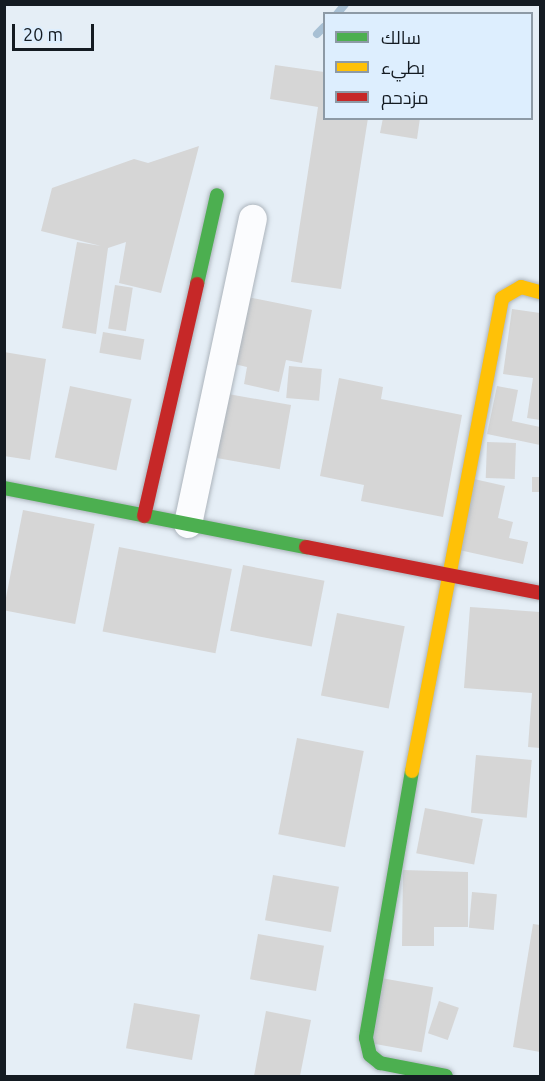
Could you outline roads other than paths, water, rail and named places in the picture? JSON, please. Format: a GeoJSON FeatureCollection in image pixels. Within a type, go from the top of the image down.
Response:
{"type":"FeatureCollection","features":[{"type":"Feature","properties":{"kind":"street"},"geometry":{"type":"LineString","coordinates":[[144,516],[217,195]]}},
{"type":"Feature","properties":{"kind":"street"},"geometry":{"type":"LineString","coordinates":[[188,524],[253,219]]}},
{"type":"Feature","properties":{"kind":"street"},"geometry":{"type":"LineString","coordinates":[[446,1077],[380,1063],[370,1055],[366,1038],[445,574],[502,298],[521,287],[540,292]]}},
{"type":"Feature","properties":{"kind":"street"},"geometry":{"type":"LineString","coordinates":[[4,488],[540,593]]}},
{"type":"Feature","properties":{"kind":"waterway"},"geometry":{"type":"LineString","coordinates":[[339,12],[345,4]]}},
{"type":"Feature","properties":{"kind":"waterway"},"geometry":{"type":"LineString","coordinates":[[317,34],[323,28]]}}]}
